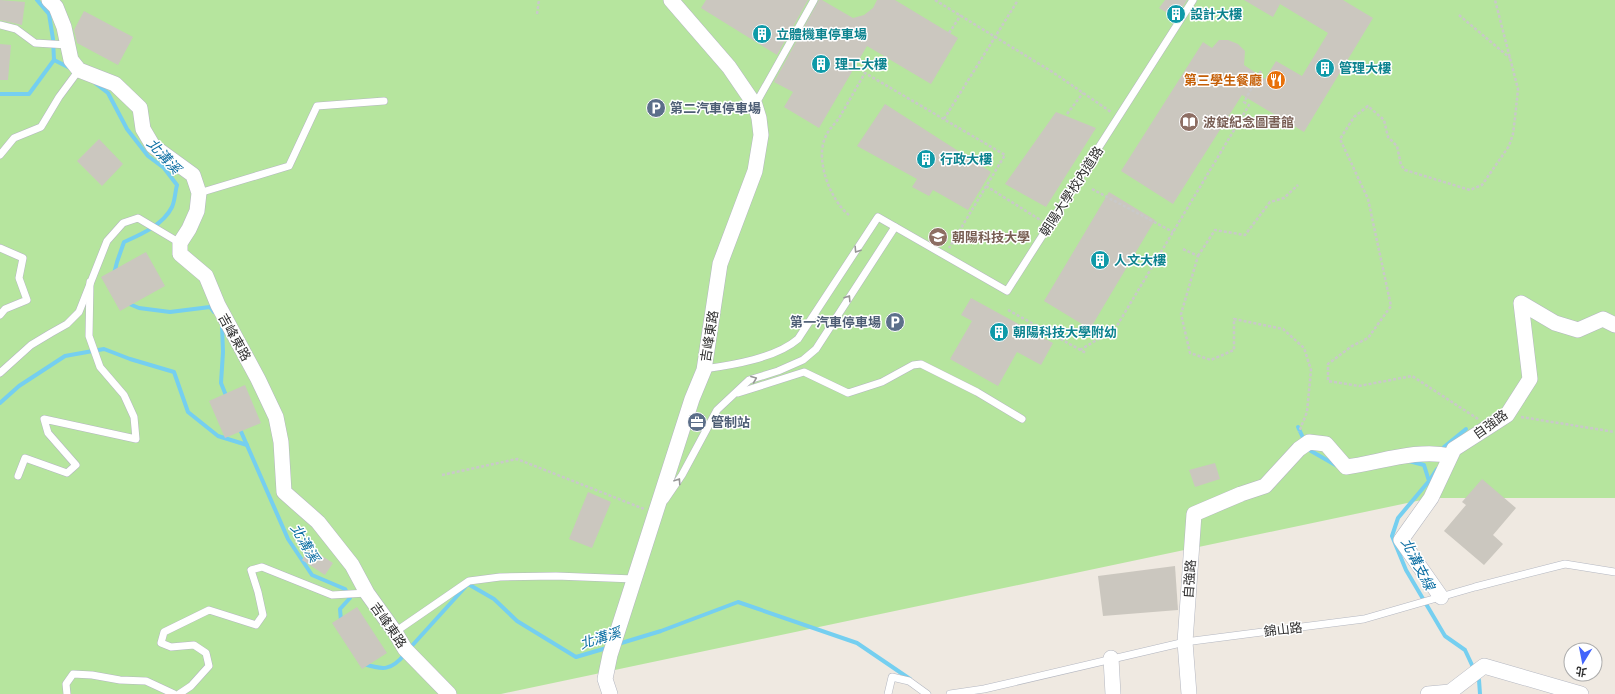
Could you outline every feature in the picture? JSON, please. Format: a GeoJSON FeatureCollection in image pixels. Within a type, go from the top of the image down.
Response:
{"type":"FeatureCollection","features":[{"type":"Feature","properties":{"kind":"street"},"geometry":{"type":"LineString","coordinates":[[49,0],[56,7],[64,27],[65,44],[76,73],[115,84],[140,108],[143,129],[153,146],[193,175],[199,193],[197,211],[189,229],[180,243]]}},
{"type":"Feature","properties":{"kind":"street","name":"吉峰東路"},"geometry":{"type":"LineString","coordinates":[[610,694],[605,679],[610,655],[692,399],[704,370],[720,264],[743,213],[755,171],[761,135],[759,118],[755,105],[729,67],[671,0]]}},
{"type":"Feature","properties":{"kind":"street","name":"吉峰東路"},"geometry":{"type":"LineString","coordinates":[[180,243],[180,254],[206,276],[218,305],[258,379],[276,417],[281,442],[284,492],[318,522],[352,564],[362,593],[395,632],[409,653],[449,694]]}},
{"type":"Feature","properties":{"kind":"street","name":"自強路"},"geometry":{"type":"LineString","coordinates":[[1441,597],[1401,540],[1431,498],[1454,449],[1507,415],[1530,379],[1521,302],[1555,323],[1578,330],[1602,319],[1615,325]]}},
{"type":"Feature","properties":{"kind":"street","name":"自強路"},"geometry":{"type":"LineString","coordinates":[[1189,694],[1185,642],[1194,514],[1241,494],[1265,486],[1299,449],[1309,442],[1326,444],[1346,467],[1404,457],[1439,454],[1450,456]]}},
{"type":"Feature","properties":{"kind":"street"},"geometry":{"type":"LineString","coordinates":[[1111,658],[1113,694]]}},
{"type":"Feature","properties":{"kind":"street"},"geometry":{"type":"LineString","coordinates":[[1428,694],[1450,692],[1484,666],[1581,694]]}},
{"type":"Feature","properties":{"kind":"lane"},"geometry":{"type":"LineString","coordinates":[[755,105],[814,0]]}},
{"type":"Feature","properties":{"kind":"lane","name":"朝陽大學校內道路"},"geometry":{"type":"LineString","coordinates":[[704,370],[739,365],[789,347],[798,339],[878,217],[1007,291],[1193,0]]}},
{"type":"Feature","properties":{"kind":"lane"},"geometry":{"type":"LineString","coordinates":[[0,25],[16,29],[35,43],[65,44]]}},
{"type":"Feature","properties":{"kind":"lane"},"geometry":{"type":"LineString","coordinates":[[0,155],[14,138],[41,127],[59,97],[76,73]]}},
{"type":"Feature","properties":{"kind":"lane"},"geometry":{"type":"LineString","coordinates":[[199,193],[289,166],[317,106],[384,101]]}},
{"type":"Feature","properties":{"kind":"lane"},"geometry":{"type":"LineString","coordinates":[[0,373],[31,345],[67,324],[79,312],[107,241],[123,223],[138,218],[180,243]]}},
{"type":"Feature","properties":{"kind":"lane"},"geometry":{"type":"LineString","coordinates":[[656,513],[682,475],[719,408],[749,380],[778,371],[803,360],[816,349],[895,227]]}},
{"type":"Feature","properties":{"kind":"lane"},"geometry":{"type":"LineString","coordinates":[[0,248],[23,258],[19,278],[27,300],[5,309],[0,315]]}},
{"type":"Feature","properties":{"kind":"lane"},"geometry":{"type":"LineString","coordinates":[[18,476],[25,458],[67,473],[76,465],[48,433],[44,419],[136,439],[134,417],[124,395],[100,367],[89,336],[90,282]]}},
{"type":"Feature","properties":{"kind":"lane"},"geometry":{"type":"LineString","coordinates":[[719,408],[738,393],[804,372],[848,393],[882,382],[913,365],[921,364],[977,392],[1022,419]]}},
{"type":"Feature","properties":{"kind":"lane","name":"錦山路"},"geometry":{"type":"LineString","coordinates":[[950,694],[984,689],[1111,658],[1185,642],[1364,619],[1565,564],[1615,572]]}},
{"type":"Feature","properties":{"kind":"lane"},"geometry":{"type":"LineString","coordinates":[[179,694],[191,686],[209,666],[206,653],[194,645],[171,647],[161,643],[164,632],[209,610],[256,625],[263,615],[251,570],[262,567],[332,596],[362,593]]}},
{"type":"Feature","properties":{"kind":"lane"},"geometry":{"type":"LineString","coordinates":[[395,632],[468,581],[514,576],[564,576],[634,579]]}},
{"type":"Feature","properties":{"kind":"lane"},"geometry":{"type":"LineString","coordinates":[[67,694],[66,684],[73,674],[92,675],[120,680],[146,681],[174,694]]}},
{"type":"Feature","properties":{"kind":"lane"},"geometry":{"type":"LineString","coordinates":[[888,694],[892,677],[909,681],[928,694]]}},
{"type":"Feature","properties":{"kind":"path"},"geometry":{"type":"LineString","coordinates":[[537,14],[539,0]]}},
{"type":"Feature","properties":{"kind":"path"},"geometry":{"type":"LineString","coordinates":[[936,0],[1054,73],[1118,117]]}},
{"type":"Feature","properties":{"kind":"path"},"geometry":{"type":"LineString","coordinates":[[944,119],[1018,0]]}},
{"type":"Feature","properties":{"kind":"path"},"geometry":{"type":"LineString","coordinates":[[1489,426],[1412,376],[1359,386],[1328,381],[1328,364],[1352,346],[1368,338],[1391,306],[1368,199],[1340,139],[1354,117],[1368,106],[1384,120],[1388,137],[1397,146],[1401,165],[1405,170],[1470,190],[1482,185],[1509,146],[1513,134],[1518,88],[1495,0]]}},
{"type":"Feature","properties":{"kind":"path"},"geometry":{"type":"LineString","coordinates":[[950,33],[961,15]]}},
{"type":"Feature","properties":{"kind":"path"},"geometry":{"type":"LineString","coordinates":[[1459,15],[1510,58]]}},
{"type":"Feature","properties":{"kind":"path"},"geometry":{"type":"LineString","coordinates":[[1080,350],[1115,330],[1249,105],[1244,102],[1261,71]]}},
{"type":"Feature","properties":{"kind":"path"},"geometry":{"type":"LineString","coordinates":[[850,215],[842,210],[828,186],[823,163],[824,140],[865,73],[1005,155],[945,255]]}},
{"type":"Feature","properties":{"kind":"path"},"geometry":{"type":"LineString","coordinates":[[1067,114],[1083,93]]}},
{"type":"Feature","properties":{"kind":"path"},"geometry":{"type":"LineString","coordinates":[[1298,185],[1284,198],[1270,202],[1245,235],[1215,230],[1198,256],[1181,314],[1190,353],[1210,360],[1234,350],[1234,319],[1283,330],[1304,348],[1311,370],[1307,412],[1299,433]]}},
{"type":"Feature","properties":{"kind":"path"},"geometry":{"type":"LineString","coordinates":[[986,186],[1049,226]]}},
{"type":"Feature","properties":{"kind":"path"},"geometry":{"type":"LineString","coordinates":[[1092,189],[1172,232]]}},
{"type":"Feature","properties":{"kind":"path"},"geometry":{"type":"LineString","coordinates":[[1183,249],[1198,256]]}},
{"type":"Feature","properties":{"kind":"path"},"geometry":{"type":"LineString","coordinates":[[1008,310],[1086,353]]}},
{"type":"Feature","properties":{"kind":"path"},"geometry":{"type":"LineString","coordinates":[[1507,415],[1615,432]]}},
{"type":"Feature","properties":{"kind":"path"},"geometry":{"type":"LineString","coordinates":[[442,475],[517,459],[656,513]]}},
{"type":"Feature","properties":{"kind":"green space"},"geometry":{"type":"Polygon","coordinates":[[[0,0],[1615,0],[1615,498],[1431,498],[501,694],[0,694],[0,0]]]}},
{"type":"Feature","properties":{"kind":"building"},"geometry":{"type":"Polygon","coordinates":[[[0,0],[25,2],[22,25],[0,20],[0,0]]]}},
{"type":"Feature","properties":{"kind":"building","name":"立體機車停車場"},"geometry":{"type":"Polygon","coordinates":[[[706,0],[808,0],[777,55],[701,8],[706,0]]]}},
{"type":"Feature","properties":{"kind":"building","name":"理工大樓"},"geometry":{"type":"Polygon","coordinates":[[[819,0],[822,0],[853,18],[864,15],[873,8],[877,0],[895,0],[958,38],[931,84],[867,46],[819,128],[784,107],[793,92],[774,82],[819,0]]]}},
{"type":"Feature","properties":{"kind":"building","name":"設計大樓"},"geometry":{"type":"Polygon","coordinates":[[[1165,0],[1187,0],[1176,18],[1159,8],[1165,0]]]}},
{"type":"Feature","properties":{"kind":"building"},"geometry":{"type":"Polygon","coordinates":[[[1244,0],[1343,0],[1373,18],[1304,132],[1242,95],[1173,204],[1121,171],[1203,42],[1212,48],[1219,40],[1228,40],[1238,44],[1245,51],[1244,65],[1265,79],[1276,61],[1302,76],[1328,33],[1280,4],[1273,17],[1244,0]]]}},
{"type":"Feature","properties":{"kind":"building"},"geometry":{"type":"Polygon","coordinates":[[[84,11],[133,37],[118,65],[77,43],[74,30],[84,11]]]}},
{"type":"Feature","properties":{"kind":"building"},"geometry":{"type":"Polygon","coordinates":[[[0,44],[11,45],[8,80],[0,80],[0,44]]]}},
{"type":"Feature","properties":{"kind":"building","name":"行政大樓"},"geometry":{"type":"Polygon","coordinates":[[[885,104],[991,172],[968,210],[933,190],[929,196],[912,187],[917,179],[857,146],[885,104]]]}},
{"type":"Feature","properties":{"kind":"building"},"geometry":{"type":"Polygon","coordinates":[[[1056,112],[1096,128],[1046,207],[1005,184],[1056,112]]]}},
{"type":"Feature","properties":{"kind":"building"},"geometry":{"type":"Polygon","coordinates":[[[99,139],[123,164],[102,186],[77,161],[99,139]]]}},
{"type":"Feature","properties":{"kind":"building","name":"人文大樓"},"geometry":{"type":"Polygon","coordinates":[[[1109,192],[1155,220],[1090,329],[1044,301],[1109,192]]]}},
{"type":"Feature","properties":{"kind":"building"},"geometry":{"type":"Polygon","coordinates":[[[146,252],[165,286],[120,311],[101,277],[146,252]]]}},
{"type":"Feature","properties":{"kind":"building","name":"朝陽科技大學附幼"},"geometry":{"type":"Polygon","coordinates":[[[971,298],[1053,343],[1041,365],[1017,352],[998,386],[950,359],[972,321],[961,315],[971,298]]]}},
{"type":"Feature","properties":{"kind":"building"},"geometry":{"type":"Polygon","coordinates":[[[245,385],[261,423],[225,438],[209,401],[245,385]]]}},
{"type":"Feature","properties":{"kind":"building"},"geometry":{"type":"Polygon","coordinates":[[[1215,463],[1220,479],[1195,487],[1189,470],[1215,463]]]}},
{"type":"Feature","properties":{"kind":"building"},"geometry":{"type":"Polygon","coordinates":[[[1482,479],[1516,508],[1493,535],[1503,544],[1484,565],[1444,531],[1466,505],[1462,502],[1482,479]]]}},
{"type":"Feature","properties":{"kind":"building"},"geometry":{"type":"Polygon","coordinates":[[[588,492],[611,502],[592,548],[569,539],[588,492]]]}},
{"type":"Feature","properties":{"kind":"building"},"geometry":{"type":"Polygon","coordinates":[[[310,548],[333,563],[325,575],[302,560],[310,548]]]}},
{"type":"Feature","properties":{"kind":"building"},"geometry":{"type":"Polygon","coordinates":[[[1175,566],[1178,610],[1103,616],[1098,576],[1175,566]]]}},
{"type":"Feature","properties":{"kind":"building"},"geometry":{"type":"Polygon","coordinates":[[[357,607],[387,653],[362,669],[332,623],[357,607]]]}},
{"type":"Feature","properties":{"kind":"waterway","name":"北溝溪"},"geometry":{"type":"LineString","coordinates":[[37,0],[49,14],[53,39],[54,60],[70,68]]}},
{"type":"Feature","properties":{"kind":"waterway"},"geometry":{"type":"LineString","coordinates":[[0,94],[29,94],[54,60]]}},
{"type":"Feature","properties":{"kind":"waterway","name":"北溝溪"},"geometry":{"type":"LineString","coordinates":[[95,83],[108,93],[127,129],[148,156],[164,168],[177,185],[173,205],[163,219],[158,224],[138,236],[124,242],[114,274]]}},
{"type":"Feature","properties":{"kind":"waterway","name":"北溝溪"},"geometry":{"type":"LineString","coordinates":[[127,303],[139,308],[170,312],[210,307],[214,312]]}},
{"type":"Feature","properties":{"kind":"waterway","name":"北溝溪"},"geometry":{"type":"LineString","coordinates":[[222,325],[223,352],[221,383],[227,398]]}},
{"type":"Feature","properties":{"kind":"waterway"},"geometry":{"type":"LineString","coordinates":[[0,403],[19,386],[65,356],[104,349],[130,359],[174,372],[188,412],[218,436],[247,445]]}},
{"type":"Feature","properties":{"kind":"waterway","name":"北溝溪"},"geometry":{"type":"LineString","coordinates":[[239,427],[288,539],[312,575],[345,589],[350,598],[340,609],[341,621]]}},
{"type":"Feature","properties":{"kind":"waterway","name":"北溝支線"},"geometry":{"type":"LineString","coordinates":[[1298,427],[1305,442]]}},
{"type":"Feature","properties":{"kind":"waterway"},"geometry":{"type":"LineString","coordinates":[[1443,451],[1444,447],[1466,429]]}},
{"type":"Feature","properties":{"kind":"waterway","name":"北溝支線"},"geometry":{"type":"LineString","coordinates":[[1308,447],[1311,451],[1339,467]]}},
{"type":"Feature","properties":{"kind":"waterway","name":"北溝支線"},"geometry":{"type":"LineString","coordinates":[[1409,461],[1424,465],[1429,481],[1398,518],[1392,536],[1406,570],[1445,636],[1465,650],[1479,680],[1480,694]]}},
{"type":"Feature","properties":{"kind":"waterway"},"geometry":{"type":"LineString","coordinates":[[1429,481],[1437,469]]}},
{"type":"Feature","properties":{"kind":"waterway","name":"北溝溪"},"geometry":{"type":"LineString","coordinates":[[409,649],[468,584],[494,599],[517,621],[576,657],[610,647]]}},
{"type":"Feature","properties":{"kind":"waterway","name":"北溝溪"},"geometry":{"type":"LineString","coordinates":[[618,644],[661,631],[738,602],[857,643],[910,679]]}},
{"type":"Feature","properties":{"kind":"waterway","name":"北溝溪"},"geometry":{"type":"LineString","coordinates":[[364,664],[386,668],[395,664],[405,654]]}},
{"type":"Feature","properties":{"kind":"place","name":"設計大樓"},"geometry":{"type":"Point","coordinates":[1176,14]}},
{"type":"Feature","properties":{"kind":"place","name":"立體機車停車場"},"geometry":{"type":"Point","coordinates":[762,34]}},
{"type":"Feature","properties":{"kind":"place","name":"理工大樓"},"geometry":{"type":"Point","coordinates":[821,64]}},
{"type":"Feature","properties":{"kind":"place","name":"管理大樓"},"geometry":{"type":"Point","coordinates":[1325,68]}},
{"type":"Feature","properties":{"kind":"place","name":"第三學生餐廳"},"geometry":{"type":"Point","coordinates":[1276,80]}},
{"type":"Feature","properties":{"kind":"place","name":"第二汽車停車場"},"geometry":{"type":"Point","coordinates":[656,108]}},
{"type":"Feature","properties":{"kind":"place","name":"波錠紀念圖書館"},"geometry":{"type":"Point","coordinates":[1189,122]}},
{"type":"Feature","properties":{"kind":"place","name":"行政大樓"},"geometry":{"type":"Point","coordinates":[926,159]}},
{"type":"Feature","properties":{"kind":"place","name":"朝陽科技大學"},"geometry":{"type":"Point","coordinates":[938,237]}},
{"type":"Feature","properties":{"kind":"place","name":"人文大樓"},"geometry":{"type":"Point","coordinates":[1100,260]}},
{"type":"Feature","properties":{"kind":"place","name":"第一汽車停車場"},"geometry":{"type":"Point","coordinates":[895,322]}},
{"type":"Feature","properties":{"kind":"place","name":"朝陽科技大學附幼"},"geometry":{"type":"Point","coordinates":[999,332]}},
{"type":"Feature","properties":{"kind":"place","name":"管制站"},"geometry":{"type":"Point","coordinates":[697,422]}}]}
